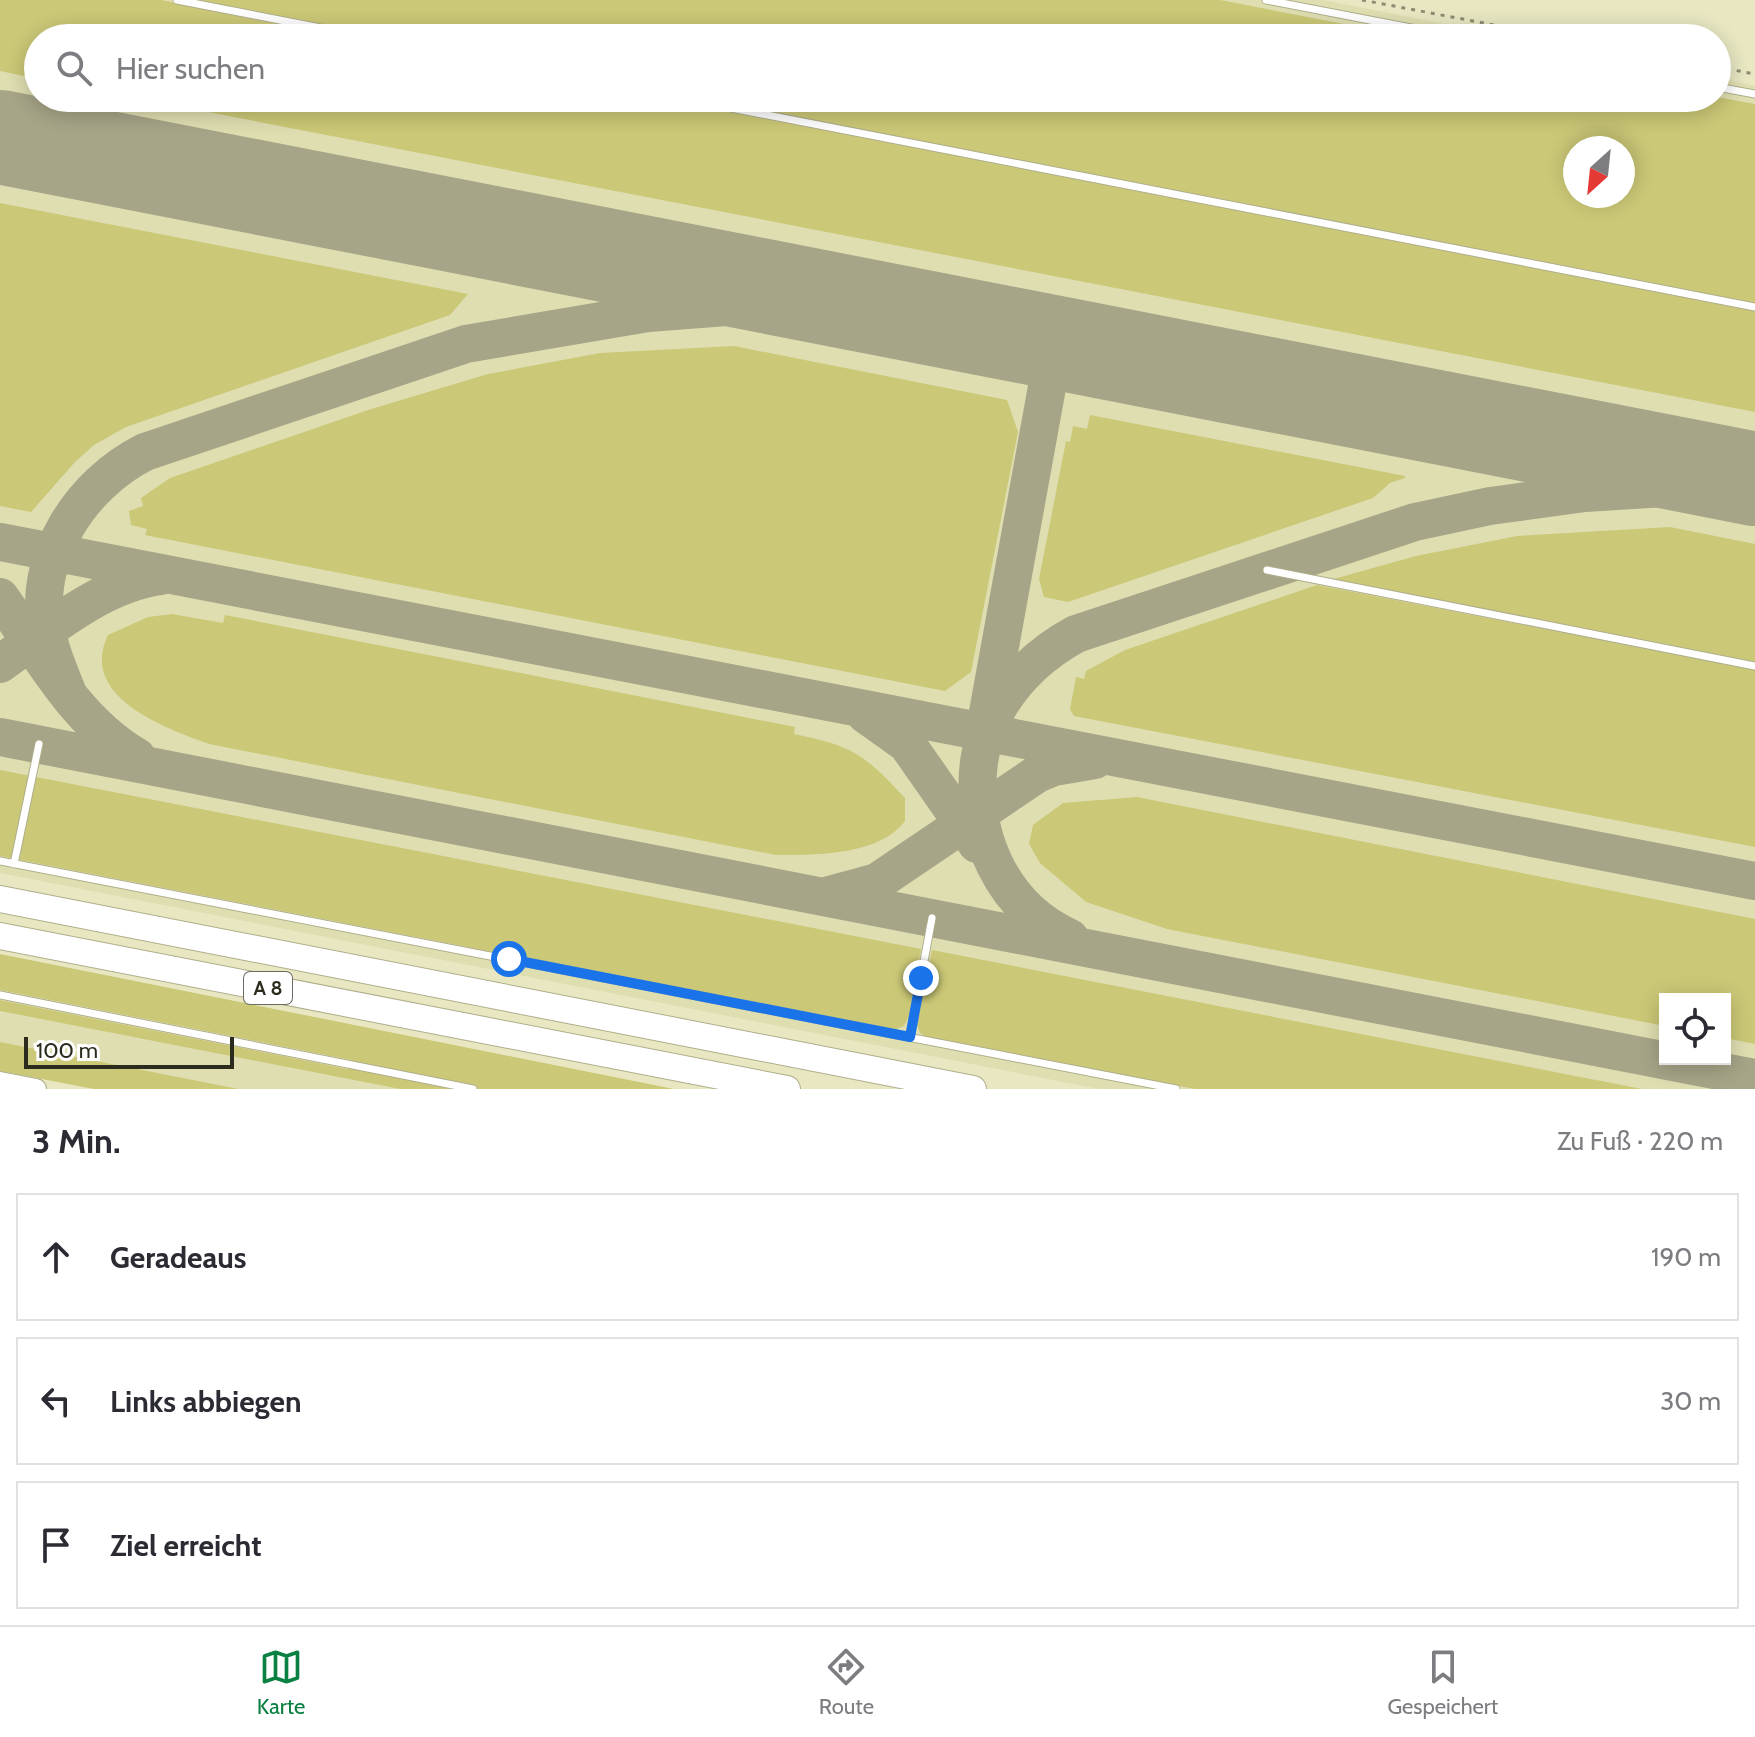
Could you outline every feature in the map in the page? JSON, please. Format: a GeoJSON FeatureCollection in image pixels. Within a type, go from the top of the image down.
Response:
{"type":"FeatureCollection","features":[{"type":"Feature","properties":{"kind":"highway","name":"A 8"},"geometry":{"type":"LineString","coordinates":[[0,899],[973,1089]]}},
{"type":"Feature","properties":{"kind":"highway","name":"A 8"},"geometry":{"type":"LineString","coordinates":[[0,936],[787,1089]]}},
{"type":"Feature","properties":{"kind":"main road"},"geometry":{"type":"LineString","coordinates":[[0,1082],[36,1089]]}},
{"type":"Feature","properties":{"kind":"lane"},"geometry":{"type":"LineString","coordinates":[[177,0],[300,24]]}},
{"type":"Feature","properties":{"kind":"lane"},"geometry":{"type":"LineString","coordinates":[[1266,0],[1390,24]]}},
{"type":"Feature","properties":{"kind":"lane"},"geometry":{"type":"LineString","coordinates":[[1731,90],[1755,94]]}},
{"type":"Feature","properties":{"kind":"lane"},"geometry":{"type":"LineString","coordinates":[[752,112],[1755,307]]}},
{"type":"Feature","properties":{"kind":"lane"},"geometry":{"type":"LineString","coordinates":[[1267,570],[1755,666]]}},
{"type":"Feature","properties":{"kind":"lane"},"geometry":{"type":"LineString","coordinates":[[14,864],[39,744]]}},
{"type":"Feature","properties":{"kind":"lane"},"geometry":{"type":"LineString","coordinates":[[0,861],[1176,1089]]}},
{"type":"Feature","properties":{"kind":"lane"},"geometry":{"type":"LineString","coordinates":[[910,1037],[932,918]]}},
{"type":"Feature","properties":{"kind":"lane"},"geometry":{"type":"LineString","coordinates":[[0,995],[473,1089]]}},
{"type":"Feature","properties":{"kind":"path"},"geometry":{"type":"LineString","coordinates":[[1362,0],[1489,24]]}},
{"type":"Feature","properties":{"kind":"path"},"geometry":{"type":"LineString","coordinates":[[1731,70],[1755,74]]}},
{"type":"Feature","properties":{"kind":"shaded area"},"geometry":{"type":"Polygon","coordinates":[[[0,0],[1323,0],[1444,24],[24,24],[24,112],[1731,112],[1731,81],[1755,86],[1755,1089],[1099,1089],[0,873],[0,0]]]}},
{"type":"Feature","properties":{"kind":"shaded area"},"geometry":{"type":"Polygon","coordinates":[[[0,0],[161,0],[284,24],[24,24],[24,76],[0,71],[0,0]]]}},
{"type":"Feature","properties":{"kind":"shaded area"},"geometry":{"type":"Polygon","coordinates":[[[192,0],[1220,0],[1344,24],[316,24],[192,0]]]}},
{"type":"Feature","properties":{"kind":"shaded area"},"geometry":{"type":"Polygon","coordinates":[[[1731,100],[1755,104],[1755,304],[768,112],[1731,112],[1731,100]]]}},
{"type":"Feature","properties":{"kind":"shaded area"},"geometry":{"type":"Polygon","coordinates":[[[208,112],[737,112],[1755,310],[1755,412],[208,112]]]}},
{"type":"Feature","properties":{"kind":"shaded area"},"geometry":{"type":"Polygon","coordinates":[[[0,203],[468,294],[450,315],[126,427],[94,445],[75,462],[31,512],[0,506],[0,203]]]}},
{"type":"Feature","properties":{"kind":"shaded area"},"geometry":{"type":"Polygon","coordinates":[[[734,346],[1007,400],[1018,432],[971,672],[945,691],[145,535],[147,529],[131,525],[129,511],[143,506],[141,498],[170,478],[368,410],[488,374],[600,353],[734,346]]]}},
{"type":"Feature","properties":{"kind":"shaded area"},"geometry":{"type":"Polygon","coordinates":[[[1090,415],[1405,478],[1390,483],[1373,498],[1068,602],[1044,597],[1039,579],[1066,441],[1070,442],[1073,426],[1087,429],[1090,415]]]}},
{"type":"Feature","properties":{"kind":"shaded area"},"geometry":{"type":"Polygon","coordinates":[[[1670,527],[1755,544],[1755,663],[1330,580],[1416,556],[1517,536],[1670,527]]]}},
{"type":"Feature","properties":{"kind":"shaded area"},"geometry":{"type":"Polygon","coordinates":[[[1317,585],[1755,670],[1755,847],[1074,716],[1070,709],[1076,677],[1084,679],[1086,671],[1125,650],[1317,585]]]}},
{"type":"Feature","properties":{"kind":"shaded area"},"geometry":{"type":"Polygon","coordinates":[[[172,614],[223,623],[225,615],[795,727],[794,734],[844,748],[879,771],[905,798],[905,821],[894,833],[863,847],[827,853],[776,855],[209,744],[170,729],[131,707],[115,693],[105,676],[102,657],[108,635],[148,617],[172,614]]]}},
{"type":"Feature","properties":{"kind":"shaded area"},"geometry":{"type":"Polygon","coordinates":[[[0,770],[921,949],[909,1016],[904,1026],[894,1030],[0,856],[0,770]]]}},
{"type":"Feature","properties":{"kind":"shaded area"},"geometry":{"type":"Polygon","coordinates":[[[1137,797],[1755,919],[1755,1044],[1731,1039],[1731,993],[1659,993],[1659,1025],[1167,929],[1086,902],[1040,863],[1029,844],[1033,825],[1063,803],[1137,797]]]}},
{"type":"Feature","properties":{"kind":"shaded area"},"geometry":{"type":"Polygon","coordinates":[[[932,950],[1642,1089],[1195,1089],[927,1037],[920,1033],[917,1025],[932,950]]]}},
{"type":"Feature","properties":{"kind":"shaded area"},"geometry":{"type":"Polygon","coordinates":[[[0,954],[674,1089],[400,1089],[0,1011],[0,1000],[348,1069],[351,1060],[0,990],[0,954]]]}},
{"type":"Feature","properties":{"kind":"shaded area"},"geometry":{"type":"Polygon","coordinates":[[[0,1011],[400,1089],[239,1089],[0,1042],[0,1011]]]}},
{"type":"Feature","properties":{"kind":"shaded area"},"geometry":{"type":"Polygon","coordinates":[[[0,1042],[239,1089],[94,1089],[0,1071],[0,1042]]]}},
{"type":"Feature","properties":{"kind":"taxiway"},"geometry":{"type":"LineString","coordinates":[[67,691],[47,633],[44,605],[54,552],[66,527],[100,483],[145,452],[466,344],[648,313],[833,299]]}},
{"type":"Feature","properties":{"kind":"taxiway"},"geometry":{"type":"LineString","coordinates":[[1055,343],[979,762],[977,789],[986,841],[995,865],[1009,888],[1025,908],[1070,938]]}},
{"type":"Feature","properties":{"kind":"taxiway"},"geometry":{"type":"LineString","coordinates":[[983,740],[999,707],[1019,678],[1045,654],[1076,634],[1415,522],[1490,506],[1585,493],[1665,488],[1755,492]]}},
{"type":"Feature","properties":{"kind":"taxiway"},"geometry":{"type":"LineString","coordinates":[[0,542],[1755,881]]}},
{"type":"Feature","properties":{"kind":"taxiway"},"geometry":{"type":"LineString","coordinates":[[0,664],[96,598],[117,588],[161,576]]}},
{"type":"Feature","properties":{"kind":"taxiway"},"geometry":{"type":"LineString","coordinates":[[0,597],[77,706],[95,725],[137,757]]}},
{"type":"Feature","properties":{"kind":"taxiway"},"geometry":{"type":"LineString","coordinates":[[865,714],[907,744],[977,844]]}},
{"type":"Feature","properties":{"kind":"taxiway"},"geometry":{"type":"LineString","coordinates":[[0,737],[1755,1078]]}},
{"type":"Feature","properties":{"kind":"taxiway"},"geometry":{"type":"LineString","coordinates":[[829,895],[877,882],[1037,774],[1054,767],[1095,760]]}},
{"type":"Feature","properties":{"kind":"runway"},"geometry":{"type":"LineString","coordinates":[[0,137],[1755,479]]}},
{"type":"Feature","properties":{"kind":"route"},"geometry":{"type":"LineString","coordinates":[[509,959],[910,1037],[921,978]]}}]}
